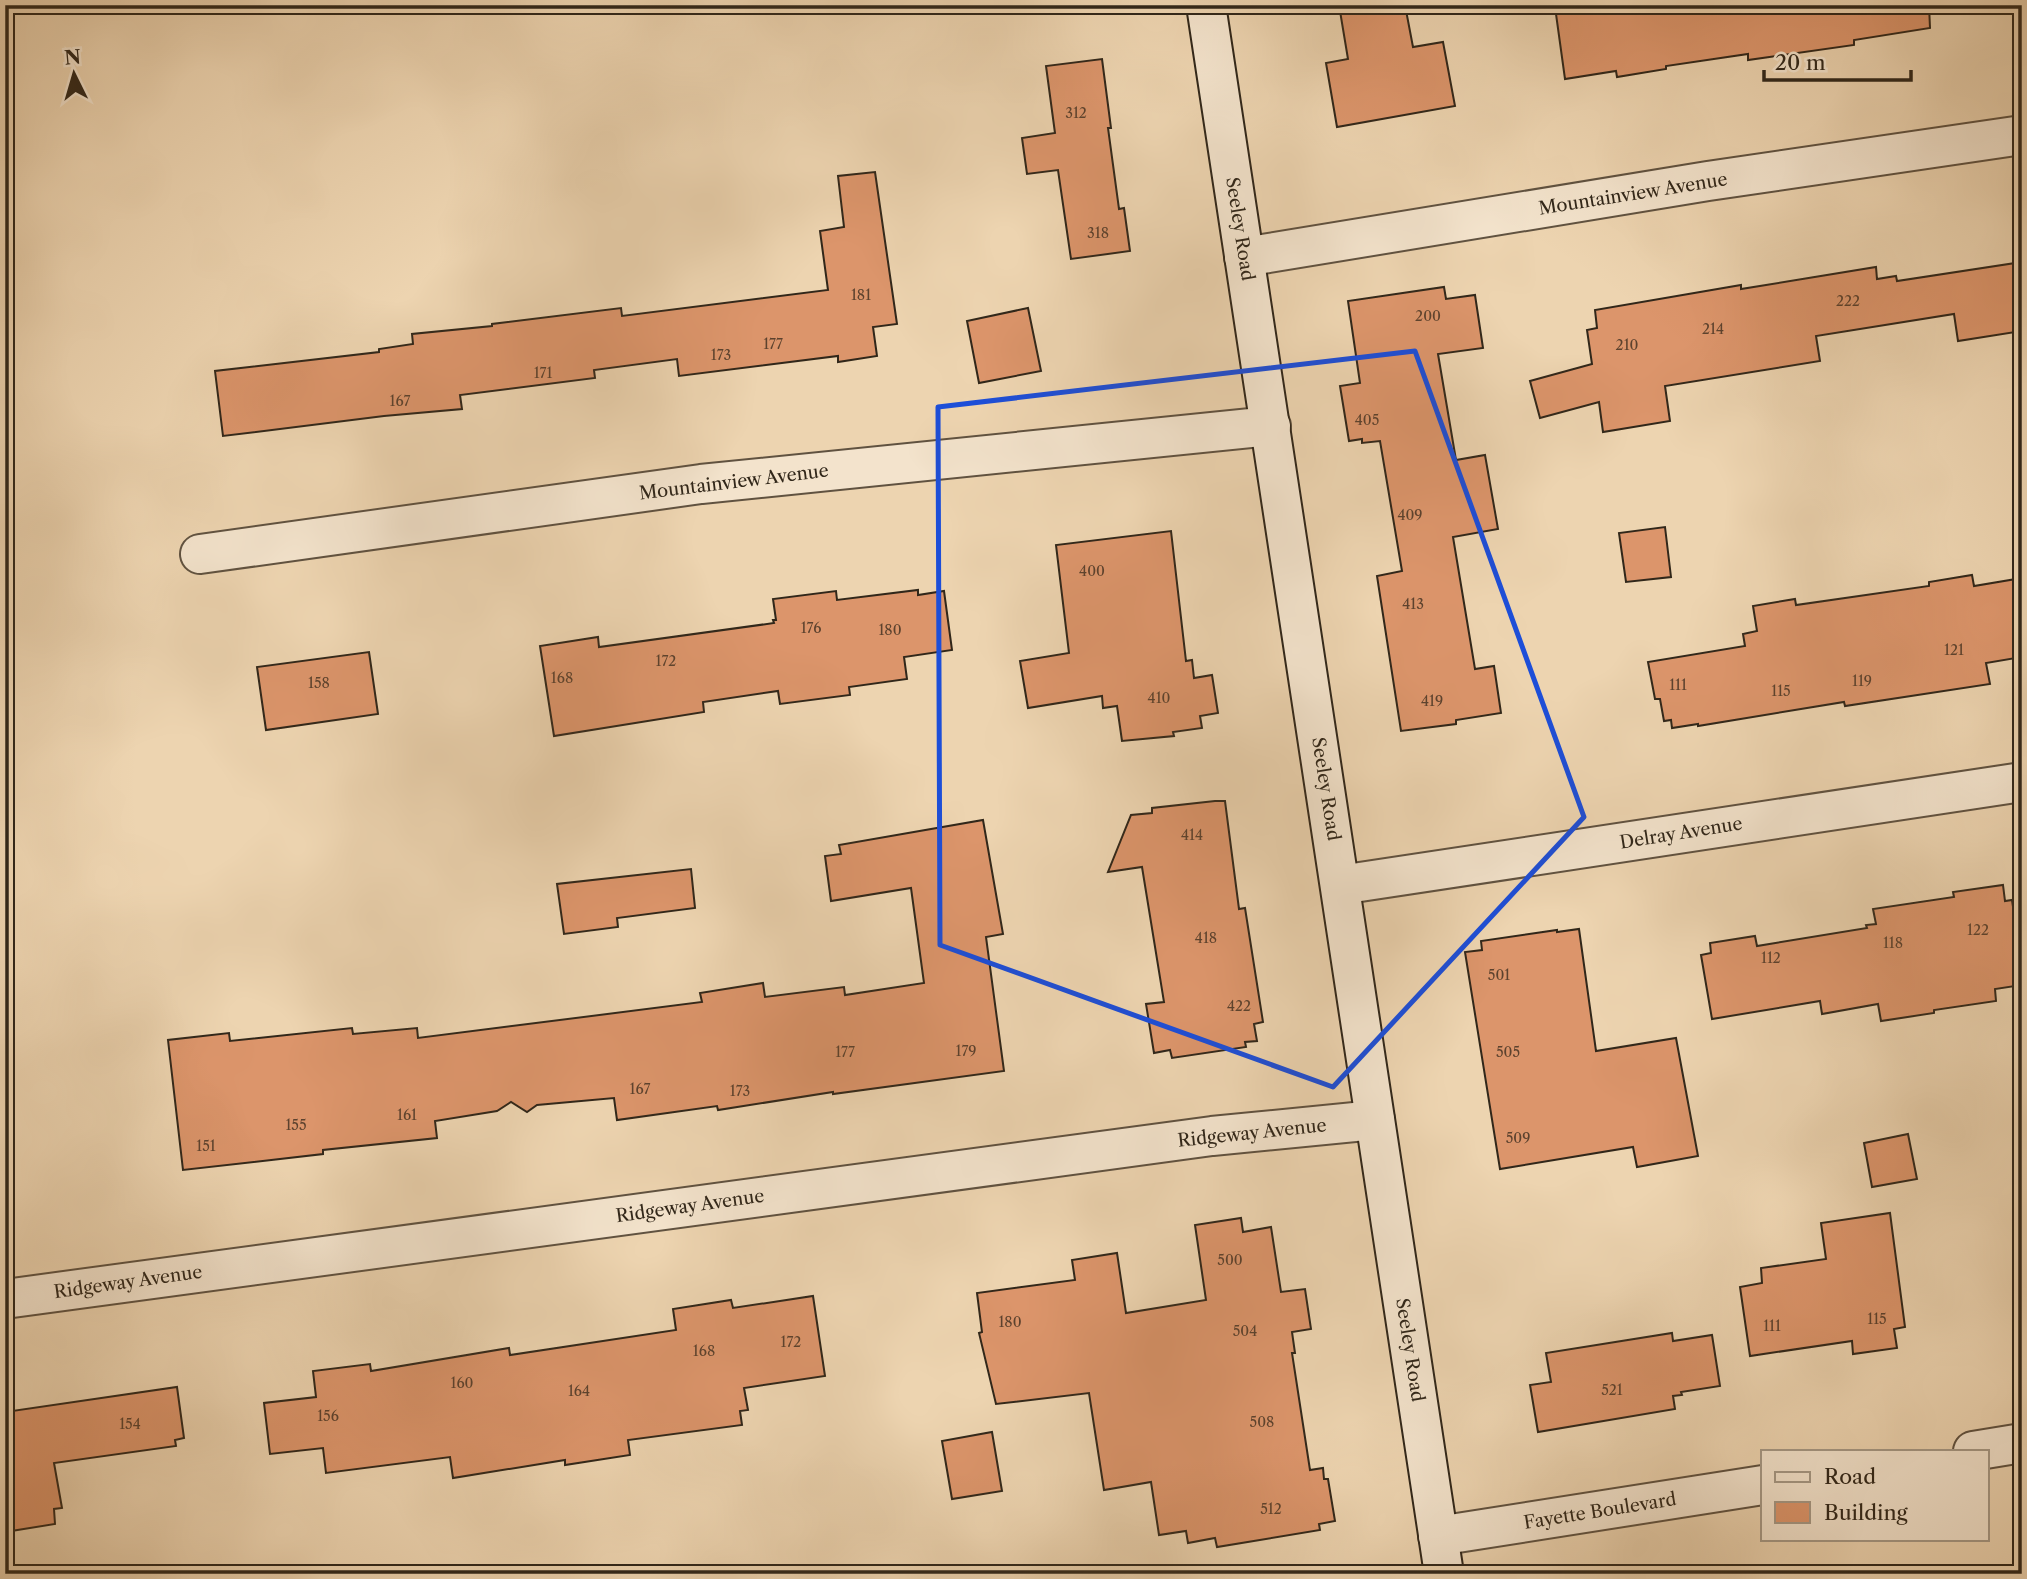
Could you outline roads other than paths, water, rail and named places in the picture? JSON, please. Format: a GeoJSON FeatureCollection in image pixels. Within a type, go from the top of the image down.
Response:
{"type":"FeatureCollection","features":[{"type":"Feature","properties":{"kind":"street","name":"Seeley Road"},"geometry":{"type":"LineString","coordinates":[[1206,5],[1444,1574]]}},
{"type":"Feature","properties":{"kind":"street","name":"Mountainview Avenue"},"geometry":{"type":"LineString","coordinates":[[1244,257],[1695,183],[2022,135]]}},
{"type":"Feature","properties":{"kind":"street","name":"Mountainview Avenue"},"geometry":{"type":"LineString","coordinates":[[200,554],[701,484],[1270,426]]}},
{"type":"Feature","properties":{"kind":"street","name":"Delray Avenue"},"geometry":{"type":"LineString","coordinates":[[1340,885],[2022,782]]}},
{"type":"Feature","properties":{"kind":"street","name":"Ridgeway Avenue"},"geometry":{"type":"LineString","coordinates":[[5,1299],[1212,1136],[1375,1120]]}},
{"type":"Feature","properties":{"kind":"street"},"geometry":{"type":"LineString","coordinates":[[1979,1450],[2022,1443]]}},
{"type":"Feature","properties":{"kind":"street","name":"Fayette Boulevard"},"geometry":{"type":"LineString","coordinates":[[1438,1536],[1761,1485]]}}]}
